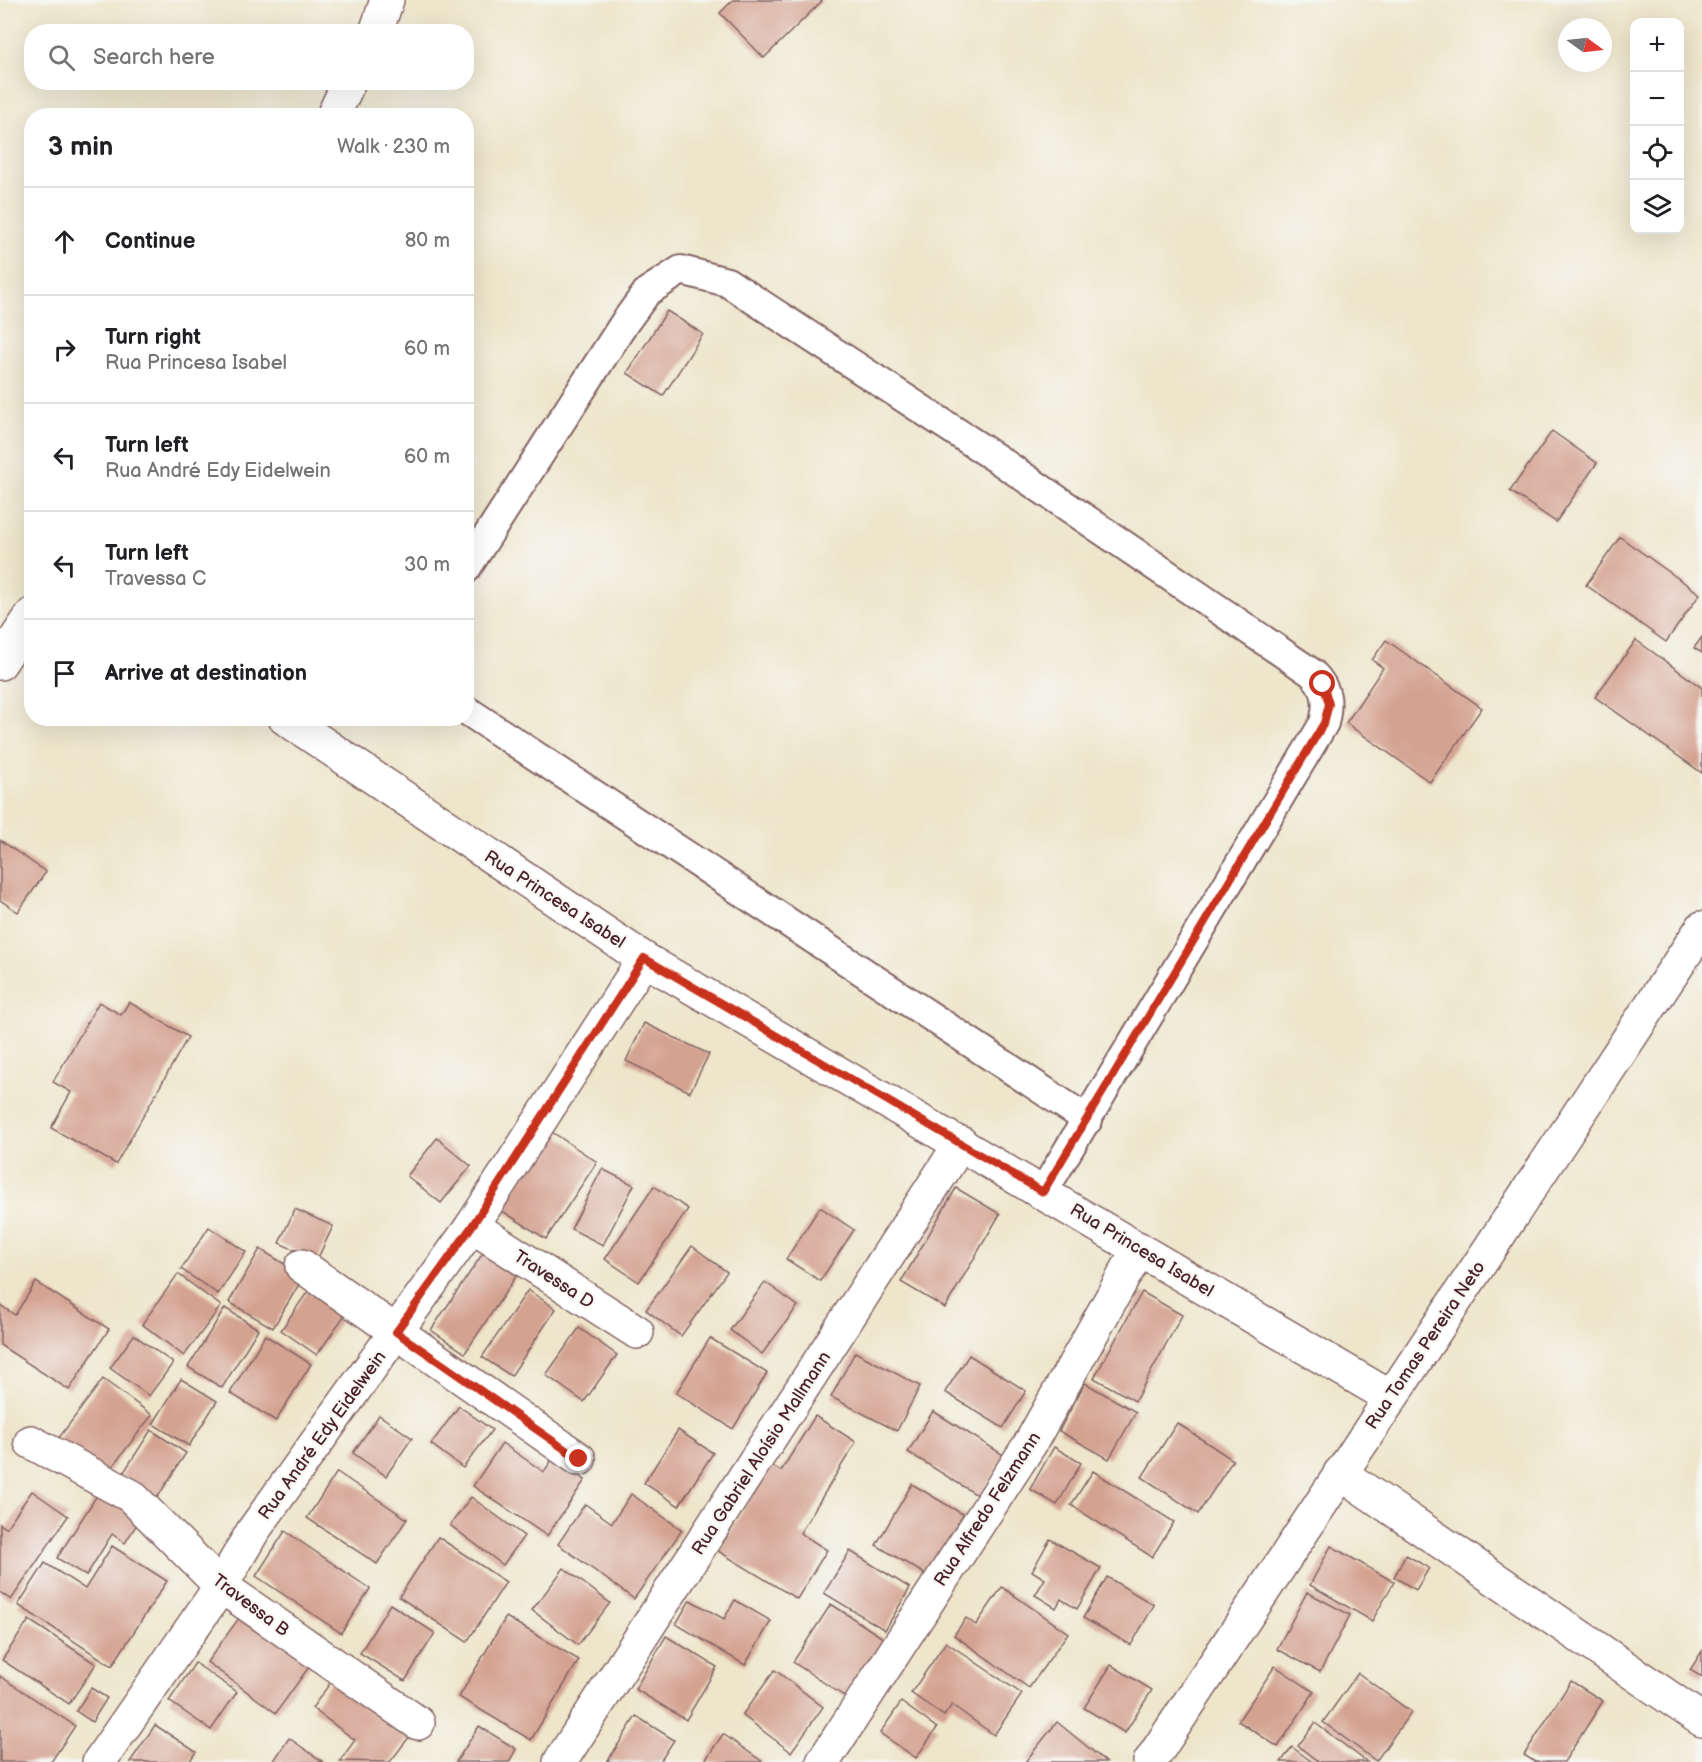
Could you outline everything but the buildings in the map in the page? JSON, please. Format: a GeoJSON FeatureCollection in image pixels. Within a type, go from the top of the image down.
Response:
{"type":"FeatureCollection","features":[{"type":"Feature","properties":{"kind":"street"},"geometry":{"type":"LineString","coordinates":[[379,24],[387,0]]}},
{"type":"Feature","properties":{"kind":"street"},"geometry":{"type":"LineString","coordinates":[[337,108],[346,90]]}},
{"type":"Feature","properties":{"kind":"street"},"geometry":{"type":"LineString","coordinates":[[0,663],[24,627]]}},
{"type":"Feature","properties":{"kind":"street","name":"Rua Princesa Isabel"},"geometry":{"type":"LineString","coordinates":[[297,726],[644,958],[1390,1397]]}},
{"type":"Feature","properties":{"kind":"street","name":"Rua Tomas Pereira Neto"},"geometry":{"type":"LineString","coordinates":[[1150,1762],[1702,928]]}},
{"type":"Feature","properties":{"kind":"street","name":"Rua André Edy Eidelwein"},"geometry":{"type":"LineString","coordinates":[[99,1762],[221,1586],[253,1531],[472,1226],[644,958]]}},
{"type":"Feature","properties":{"kind":"street","name":"Rua Gabriel Aloísio Mallmann"},"geometry":{"type":"LineString","coordinates":[[560,1762],[961,1143]]}},
{"type":"Feature","properties":{"kind":"street","name":"Travessa D"},"geometry":{"type":"LineString","coordinates":[[472,1226],[637,1332]]}},
{"type":"Feature","properties":{"kind":"street","name":"Rua Alfredo Felzmann"},"geometry":{"type":"LineString","coordinates":[[823,1762],[1030,1444],[1139,1249]]}},
{"type":"Feature","properties":{"kind":"street"},"geometry":{"type":"LineString","coordinates":[[302,1266],[579,1459]]}},
{"type":"Feature","properties":{"kind":"street","name":"Travessa B"},"geometry":{"type":"LineString","coordinates":[[31,1442],[131,1496],[221,1586],[418,1723]]}},
{"type":"Feature","properties":{"kind":"street"},"geometry":{"type":"LineString","coordinates":[[1340,1473],[1702,1720]]}},
{"type":"Feature","properties":{"kind":"lane"},"geometry":{"type":"LineString","coordinates":[[474,557],[625,322],[648,292],[681,270],[727,282],[996,458],[1312,674],[1323,684],[1329,704],[1324,723],[1043,1192]]}},
{"type":"Feature","properties":{"kind":"lane"},"geometry":{"type":"LineString","coordinates":[[474,715],[1088,1120]]}},
{"type":"Feature","properties":{"kind":"route"},"geometry":{"type":"LineString","coordinates":[[579,1459],[396,1332],[472,1226],[644,958],[1043,1192],[1324,723],[1329,704],[1323,684]]}}]}
